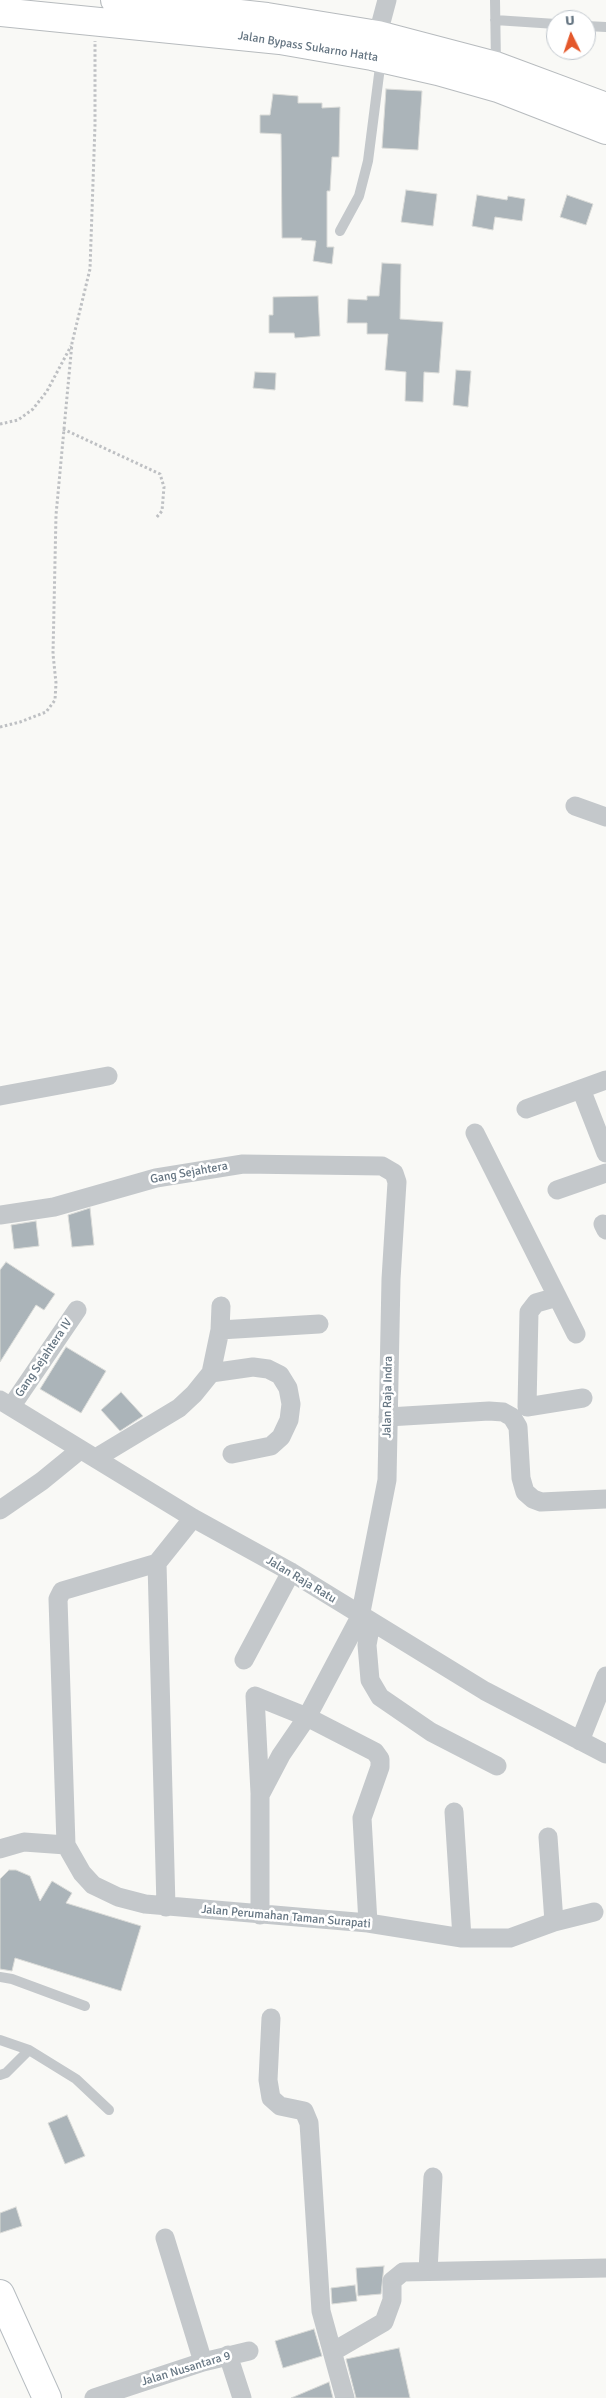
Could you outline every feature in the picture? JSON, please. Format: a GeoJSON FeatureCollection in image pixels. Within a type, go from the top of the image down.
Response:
{"type":"FeatureCollection","features":[{"type":"Feature","properties":{"kind":"main road","name":"Jalan Bypass Sukarno Hatta"},"geometry":{"type":"LineString","coordinates":[[115,0],[267,17],[498,88],[606,130]]}},
{"type":"Feature","properties":{"kind":"main road","name":"Jalan Bypass Sukarno Hatta"},"geometry":{"type":"LineString","coordinates":[[0,12],[377,50],[496,66],[606,107]]}},
{"type":"Feature","properties":{"kind":"main road"},"geometry":{"type":"LineString","coordinates":[[0,2294],[47,2398]]}},
{"type":"Feature","properties":{"kind":"street"},"geometry":{"type":"LineString","coordinates":[[377,50],[387,0]]}},
{"type":"Feature","properties":{"kind":"street"},"geometry":{"type":"LineString","coordinates":[[575,806],[606,817]]}},
{"type":"Feature","properties":{"kind":"street"},"geometry":{"type":"LineString","coordinates":[[0,1096],[108,1076]]}},
{"type":"Feature","properties":{"kind":"street"},"geometry":{"type":"LineString","coordinates":[[526,1109],[606,1080]]}},
{"type":"Feature","properties":{"kind":"street"},"geometry":{"type":"LineString","coordinates":[[581,1089],[606,1153]]}},
{"type":"Feature","properties":{"kind":"street"},"geometry":{"type":"LineString","coordinates":[[475,1134],[576,1334]]}},
{"type":"Feature","properties":{"kind":"street","name":"Gang Sejahtera"},"geometry":{"type":"LineString","coordinates":[[0,1215],[54,1207],[156,1178],[243,1164],[382,1166]]}},
{"type":"Feature","properties":{"kind":"street","name":"Jalan Raja Indra"},"geometry":{"type":"LineString","coordinates":[[382,1166],[394,1173],[397,1182],[391,1279],[387,1480],[361,1624],[367,1645],[370,1680],[380,1697],[431,1732],[497,1766]]}},
{"type":"Feature","properties":{"kind":"street"},"geometry":{"type":"LineString","coordinates":[[556,1190],[606,1173]]}},
{"type":"Feature","properties":{"kind":"street"},"geometry":{"type":"LineString","coordinates":[[515,1422],[527,1407],[530,1312],[536,1303],[557,1297]]}},
{"type":"Feature","properties":{"kind":"street"},"geometry":{"type":"LineString","coordinates":[[0,1510],[42,1481],[88,1454],[179,1408],[211,1373],[220,1330],[221,1306]]}},
{"type":"Feature","properties":{"kind":"street","name":"Gang Sejahtera IV"},"geometry":{"type":"LineString","coordinates":[[5,1403],[77,1310]]}},
{"type":"Feature","properties":{"kind":"street"},"geometry":{"type":"LineString","coordinates":[[220,1330],[320,1324]]}},
{"type":"Feature","properties":{"kind":"street"},"geometry":{"type":"LineString","coordinates":[[211,1373],[253,1367],[268,1369],[280,1375],[288,1388],[290,1420],[281,1437],[271,1446],[232,1454]]}},
{"type":"Feature","properties":{"kind":"street"},"geometry":{"type":"LineString","coordinates":[[527,1407],[583,1398]]}},
{"type":"Feature","properties":{"kind":"street","name":"Jalan Raja Ratu"},"geometry":{"type":"LineString","coordinates":[[5,1403],[193,1518],[290,1572],[361,1624],[485,1692],[606,1754]]}},
{"type":"Feature","properties":{"kind":"street"},"geometry":{"type":"LineString","coordinates":[[388,1416],[503,1412],[518,1427],[521,1478],[525,1492],[533,1499],[540,1502],[606,1499]]}},
{"type":"Feature","properties":{"kind":"street"},"geometry":{"type":"LineString","coordinates":[[0,1849],[24,1842],[66,1845],[58,1599],[62,1591],[157,1563],[193,1518]]}},
{"type":"Feature","properties":{"kind":"street"},"geometry":{"type":"LineString","coordinates":[[157,1563],[166,1907]]}},
{"type":"Feature","properties":{"kind":"street"},"geometry":{"type":"LineString","coordinates":[[244,1660],[290,1572]]}},
{"type":"Feature","properties":{"kind":"street"},"geometry":{"type":"LineString","coordinates":[[260,1795],[281,1755],[307,1717],[361,1624]]}},
{"type":"Feature","properties":{"kind":"street"},"geometry":{"type":"LineString","coordinates":[[580,1741],[606,1676]]}},
{"type":"Feature","properties":{"kind":"street"},"geometry":{"type":"LineString","coordinates":[[260,1915],[260,1795],[255,1696],[307,1717],[375,1752],[380,1759],[380,1767],[362,1818],[368,1923]]}},
{"type":"Feature","properties":{"kind":"street"},"geometry":{"type":"LineString","coordinates":[[454,1812],[462,1938]]}},
{"type":"Feature","properties":{"kind":"street"},"geometry":{"type":"LineString","coordinates":[[548,1837],[554,1922]]}},
{"type":"Feature","properties":{"kind":"street","name":"Jalan Perumahan Taman Surapati"},"geometry":{"type":"LineString","coordinates":[[66,1845],[82,1873],[92,1885],[118,1897],[166,1907],[368,1923],[462,1938],[510,1938],[554,1922],[594,1912]]}},
{"type":"Feature","properties":{"kind":"street"},"geometry":{"type":"LineString","coordinates":[[271,2018],[268,2080],[271,2098],[280,2106],[304,2111],[310,2123],[322,2312],[334,2351],[345,2398]]}},
{"type":"Feature","properties":{"kind":"street"},"geometry":{"type":"LineString","coordinates":[[428,2271],[433,2177]]}},
{"type":"Feature","properties":{"kind":"street"},"geometry":{"type":"LineString","coordinates":[[165,2238],[203,2362]]}},
{"type":"Feature","properties":{"kind":"street"},"geometry":{"type":"LineString","coordinates":[[334,2351],[384,2322],[392,2300],[392,2281],[403,2272],[606,2268]]}},
{"type":"Feature","properties":{"kind":"street","name":"Jalan Nusantara 9"},"geometry":{"type":"LineString","coordinates":[[94,2398],[203,2362],[249,2351]]}},
{"type":"Feature","properties":{"kind":"street"},"geometry":{"type":"LineString","coordinates":[[228,2355],[242,2398]]}},
{"type":"Feature","properties":{"kind":"lane"},"geometry":{"type":"LineString","coordinates":[[495,0],[496,66]]}},
{"type":"Feature","properties":{"kind":"lane"},"geometry":{"type":"LineString","coordinates":[[495,20],[546,23]]}},
{"type":"Feature","properties":{"kind":"lane"},"geometry":{"type":"LineString","coordinates":[[340,231],[359,196],[368,161],[377,50]]}},
{"type":"Feature","properties":{"kind":"lane"},"geometry":{"type":"LineString","coordinates":[[0,1977],[12,1979],[84,2006]]}},
{"type":"Feature","properties":{"kind":"lane"},"geometry":{"type":"LineString","coordinates":[[0,2040],[29,2050],[76,2079],[110,2110]]}},
{"type":"Feature","properties":{"kind":"lane"},"geometry":{"type":"LineString","coordinates":[[0,2075],[6,2073],[29,2050]]}},
{"type":"Feature","properties":{"kind":"path"},"geometry":{"type":"LineString","coordinates":[[0,727],[46,712],[55,700],[56,683],[53,654],[56,515],[72,343],[90,269],[95,125],[95,21]]}},
{"type":"Feature","properties":{"kind":"path"},"geometry":{"type":"LineString","coordinates":[[0,424],[18,420],[33,409],[47,391],[72,343]]}},
{"type":"Feature","properties":{"kind":"path"},"geometry":{"type":"LineString","coordinates":[[63,429],[160,474],[164,487],[162,511],[156,518]]}},
{"type":"Feature","properties":{"kind":"building"},"geometry":{"type":"Polygon","coordinates":[[[386,89],[422,91],[418,150],[382,148],[386,89]]]}},
{"type":"Feature","properties":{"kind":"building"},"geometry":{"type":"Polygon","coordinates":[[[273,94],[298,96],[298,103],[322,103],[322,108],[340,107],[339,157],[332,157],[330,191],[327,191],[327,247],[334,247],[332,264],[313,261],[316,241],[301,240],[302,238],[282,238],[281,134],[260,133],[260,115],[270,115],[273,94]]]}},
{"type":"Feature","properties":{"kind":"building"},"geometry":{"type":"Polygon","coordinates":[[[406,190],[437,194],[433,226],[401,222],[406,190]]]}},
{"type":"Feature","properties":{"kind":"building"},"geometry":{"type":"Polygon","coordinates":[[[477,195],[507,200],[508,196],[525,199],[522,221],[495,217],[493,230],[472,226],[477,195]]]}},
{"type":"Feature","properties":{"kind":"building"},"geometry":{"type":"Polygon","coordinates":[[[567,195],[593,204],[586,225],[560,217],[567,195]]]}},
{"type":"Feature","properties":{"kind":"building"},"geometry":{"type":"Polygon","coordinates":[[[382,263],[401,264],[400,319],[443,322],[439,373],[424,372],[423,402],[405,401],[406,372],[385,370],[388,334],[367,334],[367,323],[347,323],[348,299],[367,300],[367,296],[379,296],[382,263]]]}},
{"type":"Feature","properties":{"kind":"building"},"geometry":{"type":"Polygon","coordinates":[[[318,296],[320,336],[295,338],[294,333],[269,333],[269,315],[273,315],[273,297],[318,296]]]}},
{"type":"Feature","properties":{"kind":"building"},"geometry":{"type":"Polygon","coordinates":[[[456,370],[471,371],[468,407],[453,405],[456,370]]]}},
{"type":"Feature","properties":{"kind":"building"},"geometry":{"type":"Polygon","coordinates":[[[255,372],[276,373],[275,390],[253,388],[255,372]]]}},
{"type":"Feature","properties":{"kind":"building"},"geometry":{"type":"Polygon","coordinates":[[[90,1208],[94,1245],[72,1247],[68,1215],[90,1208]]]}},
{"type":"Feature","properties":{"kind":"building"},"geometry":{"type":"Polygon","coordinates":[[[36,1221],[39,1246],[14,1249],[11,1225],[36,1221]]]}},
{"type":"Feature","properties":{"kind":"building"},"geometry":{"type":"Polygon","coordinates":[[[6,1262],[55,1294],[44,1310],[36,1305],[0,1362],[0,1270],[6,1262]]]}},
{"type":"Feature","properties":{"kind":"building"},"geometry":{"type":"Polygon","coordinates":[[[66,1347],[106,1371],[81,1413],[40,1389],[66,1347]]]}},
{"type":"Feature","properties":{"kind":"building"},"geometry":{"type":"Polygon","coordinates":[[[121,1392],[143,1416],[120,1431],[101,1410],[121,1392]]]}},
{"type":"Feature","properties":{"kind":"building"},"geometry":{"type":"Polygon","coordinates":[[[9,1870],[16,1870],[30,1876],[40,1901],[52,1881],[72,1893],[66,1903],[141,1926],[121,1991],[15,1958],[12,1971],[0,1969],[0,1879],[9,1870]]]}},
{"type":"Feature","properties":{"kind":"building"},"geometry":{"type":"Polygon","coordinates":[[[67,2115],[85,2156],[65,2164],[48,2123],[67,2115]]]}},
{"type":"Feature","properties":{"kind":"building"},"geometry":{"type":"Polygon","coordinates":[[[16,2207],[22,2226],[0,2233],[0,2213],[16,2207]]]}},
{"type":"Feature","properties":{"kind":"building"},"geometry":{"type":"Polygon","coordinates":[[[384,2266],[381,2294],[358,2296],[356,2268],[384,2266]]]}},
{"type":"Feature","properties":{"kind":"building"},"geometry":{"type":"Polygon","coordinates":[[[355,2285],[357,2301],[332,2304],[331,2288],[355,2285]]]}},
{"type":"Feature","properties":{"kind":"building"},"geometry":{"type":"Polygon","coordinates":[[[314,2329],[322,2356],[283,2368],[275,2341],[314,2329]]]}},
{"type":"Feature","properties":{"kind":"building"},"geometry":{"type":"Polygon","coordinates":[[[399,2348],[410,2398],[356,2398],[346,2359],[399,2348]]]}},
{"type":"Feature","properties":{"kind":"building"},"geometry":{"type":"Polygon","coordinates":[[[329,2382],[333,2398],[291,2398],[329,2382]]]}}]}
